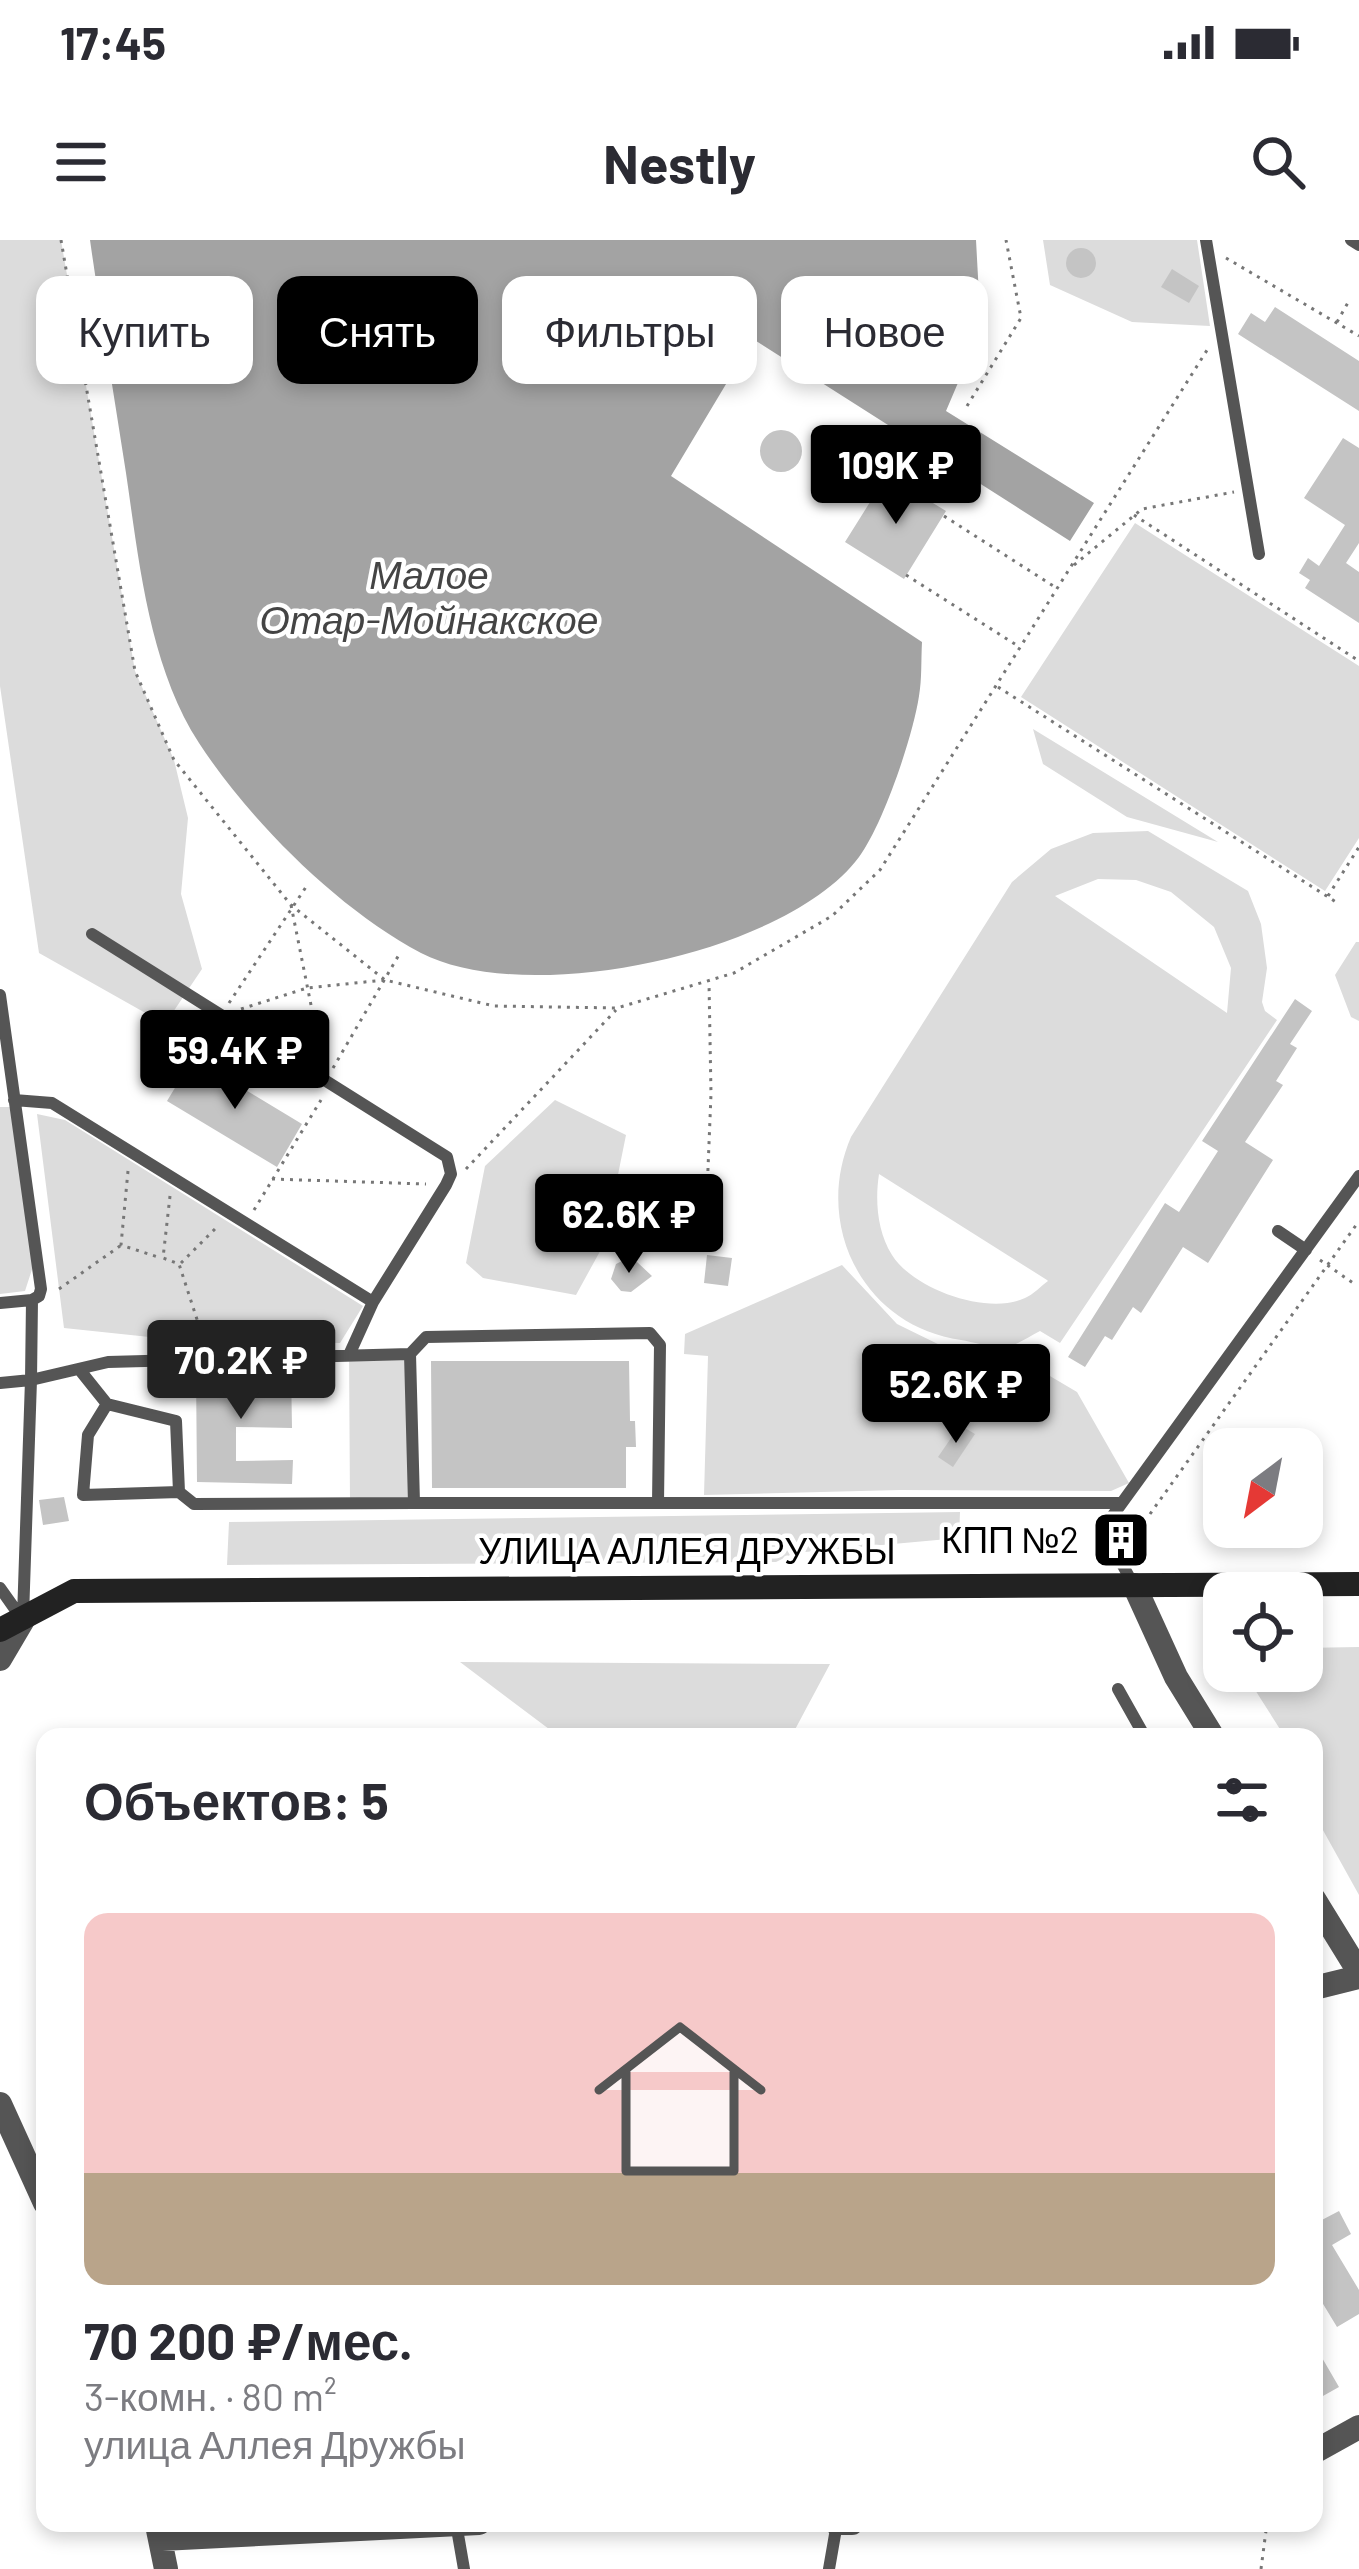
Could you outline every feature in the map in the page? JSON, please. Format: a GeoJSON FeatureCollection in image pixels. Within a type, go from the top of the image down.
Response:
{"type":"FeatureCollection","features":[{"type":"Feature","properties":{"kind":"main road","name":"УЛИЦА АЛЛЕЯ ДРУЖБЫ"},"geometry":{"type":"LineString","coordinates":[[12,1625],[74,1591],[1359,1584]]}},
{"type":"Feature","properties":{"kind":"street"},"geometry":{"type":"LineString","coordinates":[[1134,1585],[1176,1677],[1208,1728]]}},
{"type":"Feature","properties":{"kind":"street"},"geometry":{"type":"LineString","coordinates":[[0,1659],[12,1625]]}},
{"type":"Feature","properties":{"kind":"street"},"geometry":{"type":"LineString","coordinates":[[1323,1914],[1359,1975],[1323,1985]]}},
{"type":"Feature","properties":{"kind":"street"},"geometry":{"type":"LineString","coordinates":[[0,2104],[36,2183]]}},
{"type":"Feature","properties":{"kind":"street"},"geometry":{"type":"LineString","coordinates":[[1323,2447],[1359,2428]]}},
{"type":"Feature","properties":{"kind":"street"},"geometry":{"type":"LineString","coordinates":[[159,2532],[166,2569]]}},
{"type":"Feature","properties":{"kind":"lane"},"geometry":{"type":"LineString","coordinates":[[1351,240],[1359,245]]}},
{"type":"Feature","properties":{"kind":"lane"},"geometry":{"type":"LineString","coordinates":[[1207,244],[1258,554]]}},
{"type":"Feature","properties":{"kind":"lane"},"geometry":{"type":"LineString","coordinates":[[92,934],[447,1156],[451,1174],[446,1185],[373,1302],[349,1355]]}},
{"type":"Feature","properties":{"kind":"lane"},"geometry":{"type":"LineString","coordinates":[[0,995],[41,1289],[32,1300],[0,1303]]}},
{"type":"Feature","properties":{"kind":"lane"},"geometry":{"type":"LineString","coordinates":[[14,1100],[52,1103],[373,1302]]}},
{"type":"Feature","properties":{"kind":"lane"},"geometry":{"type":"LineString","coordinates":[[1134,1585],[1103,1529],[1359,1176]]}},
{"type":"Feature","properties":{"kind":"lane"},"geometry":{"type":"LineString","coordinates":[[1278,1232],[1306,1250]]}},
{"type":"Feature","properties":{"kind":"lane"},"geometry":{"type":"LineString","coordinates":[[12,1625],[21,1585],[32,1300]]}},
{"type":"Feature","properties":{"kind":"lane"},"geometry":{"type":"LineString","coordinates":[[414,1503],[410,1354],[426,1337],[650,1333],[660,1345],[658,1504]]}},
{"type":"Feature","properties":{"kind":"lane"},"geometry":{"type":"LineString","coordinates":[[0,1383],[108,1363],[410,1354]]}},
{"type":"Feature","properties":{"kind":"lane"},"geometry":{"type":"LineString","coordinates":[[79,1369],[107,1404],[176,1421],[179,1492]]}},
{"type":"Feature","properties":{"kind":"lane"},"geometry":{"type":"LineString","coordinates":[[107,1404],[88,1435],[83,1495],[179,1492],[194,1504],[1122,1503]]}},
{"type":"Feature","properties":{"kind":"lane"},"geometry":{"type":"LineString","coordinates":[[0,1588],[12,1625]]}},
{"type":"Feature","properties":{"kind":"lane"},"geometry":{"type":"LineString","coordinates":[[1118,1689],[1140,1728]]}},
{"type":"Feature","properties":{"kind":"lane"},"geometry":{"type":"LineString","coordinates":[[458,2532],[464,2569]]}},
{"type":"Feature","properties":{"kind":"lane"},"geometry":{"type":"LineString","coordinates":[[829,2569],[835,2532]]}},
{"type":"Feature","properties":{"kind":"path"},"geometry":{"type":"LineString","coordinates":[[61,240],[135,671],[174,760],[291,904],[386,980]]}},
{"type":"Feature","properties":{"kind":"path"},"geometry":{"type":"LineString","coordinates":[[967,406],[1021,318],[1006,240]]}},
{"type":"Feature","properties":{"kind":"path"},"geometry":{"type":"LineString","coordinates":[[1207,244],[1359,336]]}},
{"type":"Feature","properties":{"kind":"path"},"geometry":{"type":"LineString","coordinates":[[1336,323],[1350,299]]}},
{"type":"Feature","properties":{"kind":"path"},"geometry":{"type":"LineString","coordinates":[[221,1014],[307,988],[386,980],[494,1006],[617,1008],[734,973],[832,916],[880,870],[1221,327]]}},
{"type":"Feature","properties":{"kind":"path"},"geometry":{"type":"LineString","coordinates":[[1069,569],[1142,509],[1248,489]]}},
{"type":"Feature","properties":{"kind":"path"},"geometry":{"type":"LineString","coordinates":[[1134,515],[1359,661]]}},
{"type":"Feature","properties":{"kind":"path"},"geometry":{"type":"LineString","coordinates":[[944,516],[1057,588]]}},
{"type":"Feature","properties":{"kind":"path"},"geometry":{"type":"LineString","coordinates":[[907,575],[1020,647]]}},
{"type":"Feature","properties":{"kind":"path"},"geometry":{"type":"LineString","coordinates":[[996,686],[1336,902]]}},
{"type":"Feature","properties":{"kind":"path"},"geometry":{"type":"LineString","coordinates":[[1328,897],[1359,847]]}},
{"type":"Feature","properties":{"kind":"path"},"geometry":{"type":"LineString","coordinates":[[221,1014],[308,884]]}},
{"type":"Feature","properties":{"kind":"path"},"geometry":{"type":"LineString","coordinates":[[291,904],[328,1081]]}},
{"type":"Feature","properties":{"kind":"path"},"geometry":{"type":"LineString","coordinates":[[247,1221],[400,953]]}},
{"type":"Feature","properties":{"kind":"path"},"geometry":{"type":"LineString","coordinates":[[705,1244],[711,1094],[709,981]]}},
{"type":"Feature","properties":{"kind":"path"},"geometry":{"type":"LineString","coordinates":[[272,1179],[446,1185],[617,1008]]}},
{"type":"Feature","properties":{"kind":"path"},"geometry":{"type":"LineString","coordinates":[[54,1293],[121,1245],[130,1151]]}},
{"type":"Feature","properties":{"kind":"path"},"geometry":{"type":"LineString","coordinates":[[163,1258],[172,1176]]}},
{"type":"Feature","properties":{"kind":"path"},"geometry":{"type":"LineString","coordinates":[[179,1264],[232,1212]]}},
{"type":"Feature","properties":{"kind":"path"},"geometry":{"type":"LineString","coordinates":[[1150,1514],[1359,1221]]}},
{"type":"Feature","properties":{"kind":"path"},"geometry":{"type":"LineString","coordinates":[[121,1245],[179,1264]]}},
{"type":"Feature","properties":{"kind":"path"},"geometry":{"type":"LineString","coordinates":[[1306,1250],[1353,1283]]}},
{"type":"Feature","properties":{"kind":"path"},"geometry":{"type":"LineString","coordinates":[[179,1264],[210,1360]]}},
{"type":"Feature","properties":{"kind":"path"},"geometry":{"type":"LineString","coordinates":[[1261,2569],[1267,2532]]}},
{"type":"Feature","properties":{"kind":"shaded area"},"geometry":{"type":"Polygon","coordinates":[[[0,240],[61,240],[67,276],[36,276],[36,384],[86,384],[135,671],[174,760],[188,818],[181,894],[202,969],[165,1024],[39,953],[0,686],[0,240]]]}},
{"type":"Feature","properties":{"kind":"shaded area"},"geometry":{"type":"Polygon","coordinates":[[[1043,240],[1197,240],[1210,326],[1132,322],[1050,285],[1043,240]]]}},
{"type":"Feature","properties":{"kind":"shaded area"},"geometry":{"type":"Polygon","coordinates":[[[1135,523],[1359,666],[1359,838],[1325,891],[1021,697],[1135,523]]]}},
{"type":"Feature","properties":{"kind":"shaded area"},"geometry":{"type":"Polygon","coordinates":[[[1033,729],[1218,842],[1127,817],[1043,764],[1033,729]]]}},
{"type":"Feature","properties":{"kind":"shaded area"},"geometry":{"type":"Polygon","coordinates":[[[1148,831],[1248,891],[1261,924],[1267,968],[1262,1002],[1277,1020],[1060,1343],[1040,1331],[1002,1347],[927,1331],[897,1315],[873,1293],[843,1236],[838,1204],[851,1137],[1012,882],[1051,849],[1093,833],[1148,831]],[[1098,879],[1055,896],[1227,1013],[1231,968],[1214,927],[1171,892],[1136,880],[1098,879]],[[879,1174],[877,1205],[883,1236],[892,1255],[916,1279],[953,1296],[992,1304],[1025,1298],[1048,1281],[1047,1280],[879,1174]]]}},
{"type":"Feature","properties":{"kind":"shaded area"},"geometry":{"type":"Polygon","coordinates":[[[1356,942],[1359,1021],[1351,1017],[1335,975],[1356,942]]]}},
{"type":"Feature","properties":{"kind":"shaded area"},"geometry":{"type":"Polygon","coordinates":[[[555,1100],[626,1135],[604,1244],[576,1295],[483,1278],[466,1263],[485,1166],[555,1100]]]}},
{"type":"Feature","properties":{"kind":"shaded area"},"geometry":{"type":"Polygon","coordinates":[[[0,1107],[15,1107],[36,1257],[25,1291],[0,1294],[0,1107]]]}},
{"type":"Feature","properties":{"kind":"shaded area"},"geometry":{"type":"Polygon","coordinates":[[[37,1114],[65,1120],[363,1306],[340,1343],[178,1340],[64,1328],[37,1114]]]}},
{"type":"Feature","properties":{"kind":"shaded area"},"geometry":{"type":"Polygon","coordinates":[[[842,1265],[897,1324],[948,1349],[1011,1353],[1077,1392],[1129,1483],[1111,1491],[704,1495],[708,1356],[684,1354],[685,1334],[842,1265]]]}},
{"type":"Feature","properties":{"kind":"shaded area"},"geometry":{"type":"Polygon","coordinates":[[[410,1354],[414,1503],[350,1503],[349,1355],[410,1354]]]}},
{"type":"Feature","properties":{"kind":"shaded area"},"geometry":{"type":"Polygon","coordinates":[[[960,1512],[959,1538],[794,1553],[776,1562],[227,1565],[229,1522],[960,1512]]]}},
{"type":"Feature","properties":{"kind":"shaded area"},"geometry":{"type":"Polygon","coordinates":[[[1359,1647],[1359,1895],[1323,1830],[1323,1728],[1279,1728],[1256,1692],[1323,1692],[1323,1648],[1359,1647]]]}},
{"type":"Feature","properties":{"kind":"shaded area"},"geometry":{"type":"Polygon","coordinates":[[[460,1662],[830,1664],[796,1728],[548,1728],[460,1662]]]}},
{"type":"Feature","properties":{"kind":"water","name":"Малое Отар-Мойнакское"},"geometry":{"type":"Polygon","coordinates":[[[90,240],[976,240],[978,276],[781,276],[781,357],[757,342],[757,276],[502,276],[502,384],[726,384],[671,476],[922,642],[916,713],[896,780],[859,857],[824,891],[775,921],[717,945],[653,962],[587,972],[524,975],[467,969],[421,953],[358,913],[270,832],[199,743],[168,681],[142,577],[112,384],[253,384],[253,276],[96,276],[90,240]]]}},
{"type":"Feature","properties":{"kind":"water","name":"Малое Отар-Мойнакское"},"geometry":{"type":"Polygon","coordinates":[[[824,384],[957,384],[946,411],[1094,503],[1070,541],[824,384]]]}},
{"type":"Feature","properties":{"kind":"building"},"geometry":{"type":"Polygon","coordinates":[[[1081,248],[1092,252],[1096,263],[1092,274],[1081,278],[1070,274],[1066,263],[1070,252],[1081,248]]]}},
{"type":"Feature","properties":{"kind":"building"},"geometry":{"type":"Polygon","coordinates":[[[1172,269],[1199,286],[1189,303],[1161,287],[1172,269]]]}},
{"type":"Feature","properties":{"kind":"building"},"geometry":{"type":"Polygon","coordinates":[[[1275,307],[1359,361],[1359,411],[1238,334],[1251,313],[1265,322],[1275,307]]]}},
{"type":"Feature","properties":{"kind":"building"},"geometry":{"type":"Polygon","coordinates":[[[781,430],[796,436],[802,451],[796,466],[781,472],[766,466],[760,451],[766,436],[781,430]]]}},
{"type":"Feature","properties":{"kind":"building"},"geometry":{"type":"Polygon","coordinates":[[[1343,438],[1359,448],[1359,543],[1346,563],[1359,572],[1359,623],[1305,588],[1310,580],[1299,573],[1308,558],[1319,566],[1345,525],[1304,498],[1343,438]]]}},
{"type":"Feature","properties":{"kind":"building"},"geometry":{"type":"Polygon","coordinates":[[[887,475],[946,511],[904,579],[845,542],[887,475]]]}},
{"type":"Feature","properties":{"kind":"building"},"geometry":{"type":"Polygon","coordinates":[[[1295,999],[1312,1011],[1290,1044],[1297,1048],[1276,1081],[1283,1085],[1245,1142],[1273,1160],[1208,1263],[1183,1247],[1141,1313],[1133,1307],[1112,1340],[1105,1336],[1085,1367],[1068,1357],[1165,1203],[1179,1212],[1218,1151],[1202,1141],[1295,999]]]}},
{"type":"Feature","properties":{"kind":"building"},"geometry":{"type":"Polygon","coordinates":[[[193,1058],[302,1124],[277,1167],[167,1101],[193,1058]]]}},
{"type":"Feature","properties":{"kind":"building"},"geometry":{"type":"Polygon","coordinates":[[[707,1255],[732,1258],[728,1286],[704,1283],[707,1255]]]}},
{"type":"Feature","properties":{"kind":"building"},"geometry":{"type":"Polygon","coordinates":[[[626,1259],[652,1276],[631,1292],[621,1291],[611,1279],[616,1264],[626,1259]]]}},
{"type":"Feature","properties":{"kind":"building"},"geometry":{"type":"Polygon","coordinates":[[[431,1361],[629,1361],[630,1421],[635,1421],[636,1447],[626,1447],[626,1488],[432,1488],[431,1361]]]}},
{"type":"Feature","properties":{"kind":"building"},"geometry":{"type":"Polygon","coordinates":[[[291,1368],[292,1428],[236,1427],[236,1461],[293,1460],[292,1484],[197,1482],[196,1370],[291,1368]]]}},
{"type":"Feature","properties":{"kind":"building"},"geometry":{"type":"Polygon","coordinates":[[[960,1425],[975,1434],[953,1467],[938,1457],[960,1425]]]}},
{"type":"Feature","properties":{"kind":"building"},"geometry":{"type":"Polygon","coordinates":[[[64,1497],[69,1521],[43,1525],[39,1500],[64,1497]]]}},
{"type":"Feature","properties":{"kind":"building"},"geometry":{"type":"Polygon","coordinates":[[[1339,2211],[1351,2234],[1332,2245],[1359,2290],[1359,2314],[1337,2327],[1323,2304],[1323,2219],[1339,2211]]]}},
{"type":"Feature","properties":{"kind":"building"},"geometry":{"type":"Polygon","coordinates":[[[1323,2359],[1339,2387],[1323,2396],[1323,2359]]]}},
{"type":"Feature","properties":{"kind":"place","name":"КПП №2"},"geometry":{"type":"Point","coordinates":[1121,1540]}}]}
